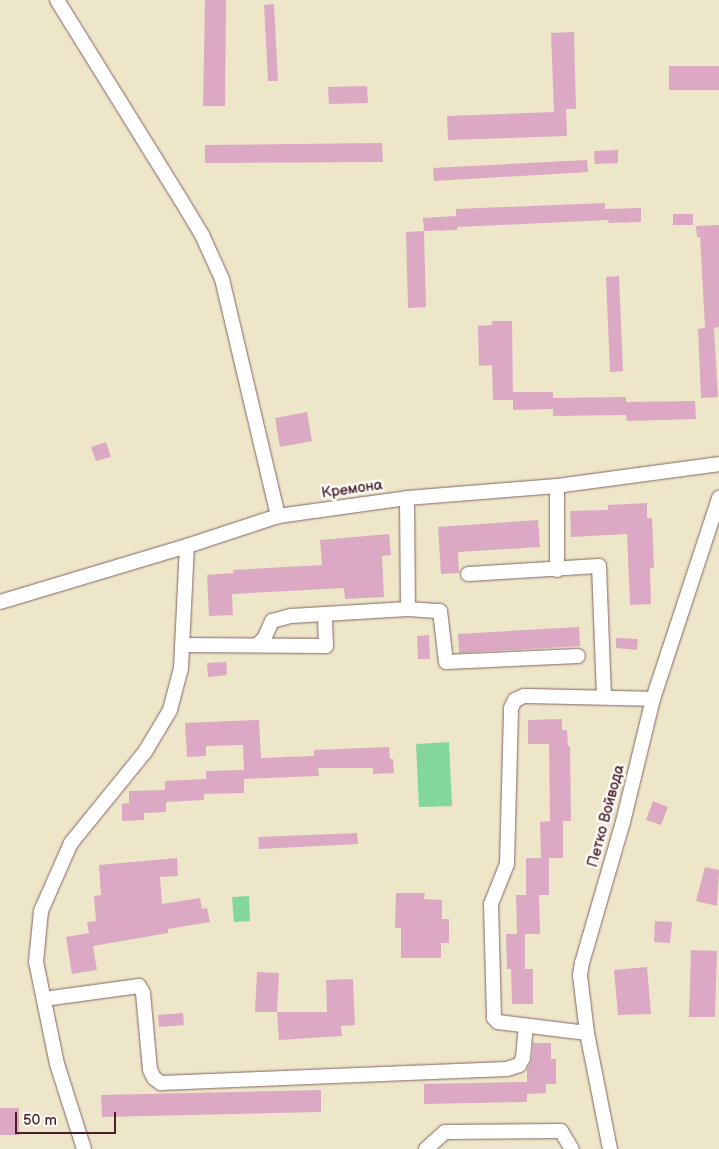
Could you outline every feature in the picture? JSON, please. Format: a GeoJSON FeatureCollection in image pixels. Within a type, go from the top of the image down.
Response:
{"type":"FeatureCollection","features":[{"type":"Feature","properties":{"kind":"street"},"geometry":{"type":"LineString","coordinates":[[57,0],[181,200],[202,236],[222,279],[278,516]]}},
{"type":"Feature","properties":{"kind":"street","name":"Кремона"},"geometry":{"type":"LineString","coordinates":[[0,602],[187,546],[245,525],[278,516],[407,498],[557,486],[719,464]]}},
{"type":"Feature","properties":{"kind":"street"},"geometry":{"type":"LineString","coordinates":[[557,486],[557,570]]}},
{"type":"Feature","properties":{"kind":"street"},"geometry":{"type":"LineString","coordinates":[[407,498],[408,609]]}},
{"type":"Feature","properties":{"kind":"street","name":"Петко Войвода"},"geometry":{"type":"LineString","coordinates":[[610,1149],[588,1033],[580,975],[582,963],[624,822],[652,698],[719,498]]}},
{"type":"Feature","properties":{"kind":"street"},"geometry":{"type":"LineString","coordinates":[[84,1149],[57,1064],[36,962],[40,912],[70,843],[145,752],[170,710],[181,668],[187,546]]}},
{"type":"Feature","properties":{"kind":"street"},"geometry":{"type":"LineString","coordinates":[[468,574],[599,566],[604,697]]}},
{"type":"Feature","properties":{"kind":"street"},"geometry":{"type":"LineString","coordinates":[[258,644],[264,639],[272,621],[292,616],[408,609],[440,611],[446,662],[578,656]]}},
{"type":"Feature","properties":{"kind":"street"},"geometry":{"type":"LineString","coordinates":[[182,645],[258,644],[326,646],[325,614]]}},
{"type":"Feature","properties":{"kind":"street"},"geometry":{"type":"LineString","coordinates":[[588,1033],[498,1022],[494,1018],[492,1009],[491,904],[507,864],[511,708],[515,700],[524,696],[652,698]]}},
{"type":"Feature","properties":{"kind":"street"},"geometry":{"type":"LineString","coordinates":[[44,999],[139,986],[143,993],[150,1070],[154,1078],[161,1083],[507,1069],[518,1065],[523,1058],[526,1026]]}},
{"type":"Feature","properties":{"kind":"street"},"geometry":{"type":"LineString","coordinates":[[426,1149],[445,1132],[561,1132],[572,1149]]}},
{"type":"Feature","properties":{"kind":"green space"},"geometry":{"type":"Polygon","coordinates":[[[449,742],[452,806],[419,807],[416,744],[449,742]]]}},
{"type":"Feature","properties":{"kind":"green space"},"geometry":{"type":"Polygon","coordinates":[[[249,896],[250,921],[234,922],[232,897],[249,896]]]}},
{"type":"Feature","properties":{"kind":"building"},"geometry":{"type":"Polygon","coordinates":[[[205,0],[226,0],[225,106],[203,106],[205,0]]]}},
{"type":"Feature","properties":{"kind":"building"},"geometry":{"type":"Polygon","coordinates":[[[274,4],[278,81],[268,81],[264,5],[274,4]]]}},
{"type":"Feature","properties":{"kind":"building"},"geometry":{"type":"Polygon","coordinates":[[[574,32],[576,109],[566,109],[567,136],[448,140],[447,116],[554,112],[551,33],[574,32]]]}},
{"type":"Feature","properties":{"kind":"building"},"geometry":{"type":"Polygon","coordinates":[[[669,66],[719,66],[719,90],[669,90],[669,66]]]}},
{"type":"Feature","properties":{"kind":"building"},"geometry":{"type":"Polygon","coordinates":[[[367,86],[368,103],[329,104],[328,87],[367,86]]]}},
{"type":"Feature","properties":{"kind":"building"},"geometry":{"type":"Polygon","coordinates":[[[382,143],[383,162],[205,163],[205,145],[382,143]]]}},
{"type":"Feature","properties":{"kind":"building"},"geometry":{"type":"Polygon","coordinates":[[[618,150],[618,163],[595,164],[594,151],[618,150]]]}},
{"type":"Feature","properties":{"kind":"building"},"geometry":{"type":"Polygon","coordinates":[[[587,160],[588,172],[434,181],[433,168],[587,160]]]}},
{"type":"Feature","properties":{"kind":"building"},"geometry":{"type":"Polygon","coordinates":[[[605,203],[605,209],[641,208],[641,222],[609,223],[608,220],[457,227],[457,230],[424,231],[423,218],[456,216],[456,209],[605,203]]]}},
{"type":"Feature","properties":{"kind":"building"},"geometry":{"type":"Polygon","coordinates":[[[673,214],[693,214],[693,225],[673,225],[673,214]]]}},
{"type":"Feature","properties":{"kind":"building"},"geometry":{"type":"Polygon","coordinates":[[[719,225],[719,327],[714,328],[718,397],[701,398],[698,329],[705,328],[700,237],[697,237],[696,226],[719,225]]]}},
{"type":"Feature","properties":{"kind":"building"},"geometry":{"type":"Polygon","coordinates":[[[424,231],[426,307],[408,308],[406,232],[424,231]]]}},
{"type":"Feature","properties":{"kind":"building"},"geometry":{"type":"Polygon","coordinates":[[[619,276],[623,371],[610,372],[606,277],[619,276]]]}},
{"type":"Feature","properties":{"kind":"building"},"geometry":{"type":"Polygon","coordinates":[[[492,321],[512,321],[513,400],[493,400],[492,365],[479,366],[478,326],[492,325],[492,321]]]}},
{"type":"Feature","properties":{"kind":"building"},"geometry":{"type":"Polygon","coordinates":[[[513,392],[553,392],[553,398],[626,397],[626,402],[695,401],[696,419],[627,421],[626,415],[553,416],[553,409],[513,410],[513,392]]]}},
{"type":"Feature","properties":{"kind":"building"},"geometry":{"type":"Polygon","coordinates":[[[307,412],[312,441],[280,447],[275,418],[307,412]]]}},
{"type":"Feature","properties":{"kind":"building"},"geometry":{"type":"Polygon","coordinates":[[[106,442],[111,457],[96,461],[91,447],[106,442]]]}},
{"type":"Feature","properties":{"kind":"building"},"geometry":{"type":"Polygon","coordinates":[[[647,503],[647,518],[652,518],[654,568],[650,568],[651,604],[630,605],[627,534],[571,537],[570,511],[608,510],[608,505],[647,503]]]}},
{"type":"Feature","properties":{"kind":"building"},"geometry":{"type":"Polygon","coordinates":[[[538,520],[540,547],[458,552],[459,573],[441,574],[438,527],[538,520]]]}},
{"type":"Feature","properties":{"kind":"building"},"geometry":{"type":"Polygon","coordinates":[[[389,534],[391,555],[382,556],[384,597],[345,599],[344,588],[232,594],[233,615],[209,616],[207,575],[234,573],[233,570],[322,565],[320,540],[389,534]]]}},
{"type":"Feature","properties":{"kind":"building"},"geometry":{"type":"Polygon","coordinates":[[[579,627],[580,646],[459,653],[458,634],[579,627]]]}},
{"type":"Feature","properties":{"kind":"building"},"geometry":{"type":"Polygon","coordinates":[[[429,635],[430,659],[418,659],[417,636],[429,635]]]}},
{"type":"Feature","properties":{"kind":"building"},"geometry":{"type":"Polygon","coordinates":[[[616,638],[638,639],[637,650],[616,648],[616,638]]]}},
{"type":"Feature","properties":{"kind":"building"},"geometry":{"type":"Polygon","coordinates":[[[226,662],[227,675],[208,677],[207,663],[226,662]]]}},
{"type":"Feature","properties":{"kind":"building"},"geometry":{"type":"Polygon","coordinates":[[[562,719],[562,730],[567,730],[568,746],[570,746],[571,821],[563,821],[563,858],[549,858],[549,895],[539,895],[540,934],[517,934],[516,895],[526,895],[526,858],[541,858],[540,822],[550,821],[549,744],[528,744],[528,720],[562,719]]]}},
{"type":"Feature","properties":{"kind":"building"},"geometry":{"type":"Polygon","coordinates":[[[259,720],[261,758],[314,756],[314,750],[389,747],[390,759],[393,759],[394,773],[373,774],[373,768],[318,768],[319,776],[244,779],[244,793],[204,794],[204,800],[166,802],[166,812],[144,813],[144,820],[122,821],[122,804],[129,803],[129,791],[165,790],[165,781],[206,779],[206,771],[244,770],[243,745],[206,746],[206,756],[187,757],[185,723],[259,720]]]}},
{"type":"Feature","properties":{"kind":"building"},"geometry":{"type":"Polygon","coordinates":[[[653,801],[668,807],[661,825],[646,820],[653,801]]]}},
{"type":"Feature","properties":{"kind":"building"},"geometry":{"type":"Polygon","coordinates":[[[357,833],[358,844],[259,849],[258,837],[357,833]]]}},
{"type":"Feature","properties":{"kind":"building"},"geometry":{"type":"Polygon","coordinates":[[[177,858],[178,876],[160,877],[162,904],[200,898],[202,909],[207,908],[210,922],[168,929],[168,933],[93,946],[97,970],[72,974],[66,937],[89,933],[87,922],[96,921],[94,896],[101,895],[99,865],[177,858]]]}},
{"type":"Feature","properties":{"kind":"building"},"geometry":{"type":"Polygon","coordinates":[[[705,867],[719,870],[717,906],[696,901],[705,867]]]}},
{"type":"Feature","properties":{"kind":"building"},"geometry":{"type":"Polygon","coordinates":[[[396,893],[425,893],[424,899],[442,900],[442,919],[449,919],[449,943],[441,943],[441,958],[401,958],[401,928],[395,928],[396,893]]]}},
{"type":"Feature","properties":{"kind":"building"},"geometry":{"type":"Polygon","coordinates":[[[655,921],[672,922],[670,943],[654,942],[655,921]]]}},
{"type":"Feature","properties":{"kind":"building"},"geometry":{"type":"Polygon","coordinates":[[[506,934],[525,934],[525,969],[533,969],[533,1004],[512,1004],[511,969],[507,969],[506,934]]]}},
{"type":"Feature","properties":{"kind":"building"},"geometry":{"type":"Polygon","coordinates":[[[691,950],[717,951],[715,1017],[689,1017],[691,950]]]}},
{"type":"Feature","properties":{"kind":"building"},"geometry":{"type":"Polygon","coordinates":[[[647,967],[651,1014],[618,1015],[614,970],[647,967]]]}},
{"type":"Feature","properties":{"kind":"building"},"geometry":{"type":"Polygon","coordinates":[[[257,972],[279,973],[277,1012],[255,1012],[257,972]]]}},
{"type":"Feature","properties":{"kind":"building"},"geometry":{"type":"Polygon","coordinates":[[[353,979],[355,1025],[341,1026],[342,1036],[279,1040],[277,1012],[327,1012],[326,980],[353,979]]]}},
{"type":"Feature","properties":{"kind":"building"},"geometry":{"type":"Polygon","coordinates":[[[183,1013],[184,1025],[159,1027],[158,1015],[183,1013]]]}},
{"type":"Feature","properties":{"kind":"building"},"geometry":{"type":"Polygon","coordinates":[[[533,1043],[551,1043],[551,1059],[556,1059],[556,1084],[546,1084],[546,1093],[527,1094],[527,1102],[424,1104],[424,1084],[527,1082],[527,1069],[532,1059],[533,1043]]]}},
{"type":"Feature","properties":{"kind":"building"},"geometry":{"type":"Polygon","coordinates":[[[321,1090],[321,1112],[102,1117],[101,1095],[321,1090]]]}},
{"type":"Feature","properties":{"kind":"building"},"geometry":{"type":"Polygon","coordinates":[[[0,1108],[19,1108],[19,1135],[0,1135],[0,1108]]]}}]}
